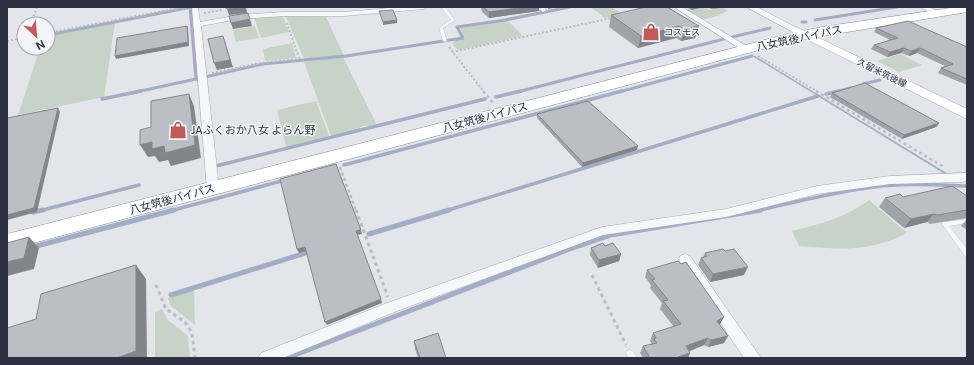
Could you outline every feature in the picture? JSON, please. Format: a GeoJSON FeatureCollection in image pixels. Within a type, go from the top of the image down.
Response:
{"type":"FeatureCollection","features":[{"type":"Feature","properties":{"kind":"highway","name":"八女筑後バイパス"},"geometry":{"type":"LineString","coordinates":[[7,230],[336,156],[801,32],[932,9],[967,9]]}},
{"type":"Feature","properties":{"kind":"highway","name":"八女筑後バイパス"},"geometry":{"type":"LineString","coordinates":[[7,242],[212,183],[496,106],[743,47]]}},
{"type":"Feature","properties":{"kind":"main road","name":"久留米筑後線"},"geometry":{"type":"LineString","coordinates":[[801,32],[967,115]]}},
{"type":"Feature","properties":{"kind":"street"},"geometry":{"type":"LineString","coordinates":[[197,25],[239,17],[283,14],[344,14],[424,7]]}},
{"type":"Feature","properties":{"kind":"street"},"geometry":{"type":"LineString","coordinates":[[677,7],[743,47]]}},
{"type":"Feature","properties":{"kind":"street"},"geometry":{"type":"LineString","coordinates":[[750,7],[801,32]]}},
{"type":"Feature","properties":{"kind":"street"},"geometry":{"type":"LineString","coordinates":[[196,11],[202,75],[202,101],[212,183]]}},
{"type":"Feature","properties":{"kind":"street"},"geometry":{"type":"LineString","coordinates":[[266,358],[392,307],[602,231],[726,212],[817,190],[890,180],[965,179]]}},
{"type":"Feature","properties":{"kind":"street"},"geometry":{"type":"LineString","coordinates":[[685,259],[753,358]]}},
{"type":"Feature","properties":{"kind":"lane"},"geometry":{"type":"LineString","coordinates":[[443,7],[453,20],[441,28],[445,41]]}},
{"type":"Feature","properties":{"kind":"lane"},"geometry":{"type":"LineString","coordinates":[[967,221],[945,224],[967,254]]}},
{"type":"Feature","properties":{"kind":"path"},"geometry":{"type":"LineString","coordinates":[[56,31],[184,7]]}},
{"type":"Feature","properties":{"kind":"path"},"geometry":{"type":"LineString","coordinates":[[196,11],[223,10]]}},
{"type":"Feature","properties":{"kind":"path"},"geometry":{"type":"LineString","coordinates":[[202,75],[261,63],[298,59],[299,58],[283,14]]}},
{"type":"Feature","properties":{"kind":"path"},"geometry":{"type":"LineString","coordinates":[[452,52],[619,17]]}},
{"type":"Feature","properties":{"kind":"path"},"geometry":{"type":"LineString","coordinates":[[445,41],[452,52],[496,106]]}},
{"type":"Feature","properties":{"kind":"path"},"geometry":{"type":"LineString","coordinates":[[743,47],[965,179]]}},
{"type":"Feature","properties":{"kind":"path"},"geometry":{"type":"LineString","coordinates":[[336,156],[392,307]]}},
{"type":"Feature","properties":{"kind":"path"},"geometry":{"type":"LineString","coordinates":[[592,275],[631,355]]}},
{"type":"Feature","properties":{"kind":"path"},"geometry":{"type":"LineString","coordinates":[[156,285],[166,309],[185,322],[192,333],[195,358]]}},
{"type":"Feature","properties":{"kind":"green space"},"geometry":{"type":"Polygon","coordinates":[[[590,7],[611,7],[623,14],[605,18],[590,7]]]}},
{"type":"Feature","properties":{"kind":"green space"},"geometry":{"type":"Polygon","coordinates":[[[696,7],[704,7],[709,10],[722,7],[728,11],[703,20],[686,10],[696,7]]]}},
{"type":"Feature","properties":{"kind":"green space"},"geometry":{"type":"Polygon","coordinates":[[[282,15],[289,32],[261,38],[254,17],[282,15]]]}},
{"type":"Feature","properties":{"kind":"green space"},"geometry":{"type":"Polygon","coordinates":[[[285,15],[326,17],[344,56],[305,61],[285,15]]]}},
{"type":"Feature","properties":{"kind":"green space"},"geometry":{"type":"Polygon","coordinates":[[[507,20],[523,36],[458,50],[452,43],[458,39],[465,38],[460,28],[507,20]]]}},
{"type":"Feature","properties":{"kind":"green space"},"geometry":{"type":"Polygon","coordinates":[[[115,23],[104,97],[18,115],[37,56],[56,56],[56,34],[115,23]]]}},
{"type":"Feature","properties":{"kind":"green space"},"geometry":{"type":"Polygon","coordinates":[[[255,26],[259,38],[236,42],[233,30],[255,26]]]}},
{"type":"Feature","properties":{"kind":"green space"},"geometry":{"type":"Polygon","coordinates":[[[292,43],[296,58],[265,61],[263,49],[292,43]]]}},
{"type":"Feature","properties":{"kind":"green space"},"geometry":{"type":"Polygon","coordinates":[[[900,54],[922,65],[899,72],[877,61],[900,54]]]}},
{"type":"Feature","properties":{"kind":"green space"},"geometry":{"type":"Polygon","coordinates":[[[343,57],[377,125],[369,127],[367,125],[360,127],[360,129],[331,136],[304,62],[343,57]]]}},
{"type":"Feature","properties":{"kind":"green space"},"geometry":{"type":"Polygon","coordinates":[[[316,101],[329,136],[286,147],[277,110],[316,101]]]}},
{"type":"Feature","properties":{"kind":"green space"},"geometry":{"type":"Polygon","coordinates":[[[869,200],[907,233],[880,244],[867,247],[828,248],[799,246],[792,231],[823,223],[841,216],[869,200]]]}},
{"type":"Feature","properties":{"kind":"green space"},"geometry":{"type":"Polygon","coordinates":[[[194,290],[195,325],[170,305],[168,298],[194,290]]]}},
{"type":"Feature","properties":{"kind":"green space"},"geometry":{"type":"Polygon","coordinates":[[[162,309],[168,320],[188,336],[190,358],[155,358],[155,312],[162,309]]]}},
{"type":"Feature","properties":{"kind":"water"},"geometry":{"type":"Polygon","coordinates":[[[752,56],[755,56],[950,175],[948,176],[752,56]]]}},
{"type":"Feature","properties":{"kind":"building"},"geometry":{"type":"Polygon","coordinates":[[[226,7],[242,7],[227,9],[226,7]]]}},
{"type":"Feature","properties":{"kind":"building"},"geometry":{"type":"Polygon","coordinates":[[[483,7],[527,7],[489,12],[483,7]]]}},
{"type":"Feature","properties":{"kind":"building"},"geometry":{"type":"Polygon","coordinates":[[[646,7],[667,7],[699,26],[684,29],[679,26],[641,36],[611,15],[646,7]]]}},
{"type":"Feature","properties":{"kind":"building"},"geometry":{"type":"Polygon","coordinates":[[[393,10],[397,20],[383,22],[379,11],[393,10]]]}},
{"type":"Feature","properties":{"kind":"building"},"geometry":{"type":"Polygon","coordinates":[[[248,13],[250,19],[231,23],[229,16],[248,13]]]}},
{"type":"Feature","properties":{"kind":"building"},"geometry":{"type":"Polygon","coordinates":[[[908,21],[967,47],[967,79],[941,68],[953,64],[920,48],[911,51],[904,48],[890,52],[874,45],[898,38],[876,28],[908,21]]]}},
{"type":"Feature","properties":{"kind":"building"},"geometry":{"type":"Polygon","coordinates":[[[187,26],[188,42],[115,56],[117,38],[187,26]]]}},
{"type":"Feature","properties":{"kind":"building"},"geometry":{"type":"Polygon","coordinates":[[[223,36],[230,60],[214,63],[208,39],[223,36]]]}},
{"type":"Feature","properties":{"kind":"building"},"geometry":{"type":"Polygon","coordinates":[[[865,83],[939,123],[904,135],[832,93],[865,83]]]}},
{"type":"Feature","properties":{"kind":"building"},"geometry":{"type":"Polygon","coordinates":[[[189,94],[195,145],[165,153],[164,146],[152,149],[152,142],[140,145],[140,130],[151,127],[151,101],[189,94]]]}},
{"type":"Feature","properties":{"kind":"building"},"geometry":{"type":"Polygon","coordinates":[[[588,101],[638,146],[583,163],[537,114],[588,101]]]}},
{"type":"Feature","properties":{"kind":"building"},"geometry":{"type":"Polygon","coordinates":[[[58,108],[34,208],[7,215],[7,118],[58,108]]]}},
{"type":"Feature","properties":{"kind":"building"},"geometry":{"type":"Polygon","coordinates":[[[336,164],[361,230],[356,231],[381,299],[325,322],[305,247],[297,249],[280,179],[336,164]]]}},
{"type":"Feature","properties":{"kind":"building"},"geometry":{"type":"Polygon","coordinates":[[[952,186],[967,196],[967,210],[937,215],[934,214],[911,219],[885,198],[900,194],[903,197],[952,186]]]}},
{"type":"Feature","properties":{"kind":"building"},"geometry":{"type":"Polygon","coordinates":[[[29,237],[24,258],[7,262],[7,243],[29,237]]]}},
{"type":"Feature","properties":{"kind":"building"},"geometry":{"type":"Polygon","coordinates":[[[603,243],[605,246],[613,243],[621,254],[599,260],[591,248],[603,243]]]}},
{"type":"Feature","properties":{"kind":"building"},"geometry":{"type":"Polygon","coordinates":[[[723,249],[725,251],[734,249],[748,267],[713,274],[701,258],[707,256],[705,253],[723,249]]]}},
{"type":"Feature","properties":{"kind":"building"},"geometry":{"type":"Polygon","coordinates":[[[678,261],[681,264],[686,262],[724,317],[717,321],[728,336],[711,340],[708,338],[686,346],[690,353],[678,357],[679,358],[650,358],[643,346],[657,343],[654,339],[656,338],[653,333],[681,324],[663,301],[668,300],[652,280],[655,279],[647,270],[678,261]]]}},
{"type":"Feature","properties":{"kind":"building"},"geometry":{"type":"Polygon","coordinates":[[[136,265],[136,351],[117,358],[7,358],[7,328],[36,319],[41,294],[136,265]]]}},
{"type":"Feature","properties":{"kind":"building"},"geometry":{"type":"Polygon","coordinates":[[[438,333],[446,358],[420,358],[414,341],[438,333]]]}},
{"type":"Feature","properties":{"kind":"waterway"},"geometry":{"type":"LineString","coordinates":[[56,33],[190,7]]}},
{"type":"Feature","properties":{"kind":"waterway"},"geometry":{"type":"LineString","coordinates":[[190,7],[196,79]]}},
{"type":"Feature","properties":{"kind":"waterway"},"geometry":{"type":"LineString","coordinates":[[196,79],[263,64],[346,56],[463,38],[457,27],[505,20],[570,7]]}},
{"type":"Feature","properties":{"kind":"waterway"},"geometry":{"type":"LineString","coordinates":[[815,20],[897,7]]}},
{"type":"Feature","properties":{"kind":"waterway"},"geometry":{"type":"LineString","coordinates":[[732,37],[770,28]]}},
{"type":"Feature","properties":{"kind":"waterway"},"geometry":{"type":"LineString","coordinates":[[519,91],[724,39]]}},
{"type":"Feature","properties":{"kind":"waterway"},"geometry":{"type":"LineString","coordinates":[[619,92],[752,56]]}},
{"type":"Feature","properties":{"kind":"waterway"},"geometry":{"type":"LineString","coordinates":[[136,92],[196,79]]}},
{"type":"Feature","properties":{"kind":"waterway"},"geometry":{"type":"LineString","coordinates":[[863,84],[880,80]]}},
{"type":"Feature","properties":{"kind":"waterway"},"geometry":{"type":"LineString","coordinates":[[837,91],[850,88]]}},
{"type":"Feature","properties":{"kind":"waterway"},"geometry":{"type":"LineString","coordinates":[[102,99],[141,91]]}},
{"type":"Feature","properties":{"kind":"waterway"},"geometry":{"type":"LineString","coordinates":[[496,97],[519,91]]}},
{"type":"Feature","properties":{"kind":"waterway"},"geometry":{"type":"LineString","coordinates":[[344,165],[622,91]]}},
{"type":"Feature","properties":{"kind":"waterway"},"geometry":{"type":"LineString","coordinates":[[826,94],[837,91]]}},
{"type":"Feature","properties":{"kind":"waterway"},"geometry":{"type":"LineString","coordinates":[[445,211],[818,96]]}},
{"type":"Feature","properties":{"kind":"waterway"},"geometry":{"type":"LineString","coordinates":[[216,166],[485,99]]}},
{"type":"Feature","properties":{"kind":"waterway"},"geometry":{"type":"LineString","coordinates":[[170,211],[285,180]]}},
{"type":"Feature","properties":{"kind":"waterway"},"geometry":{"type":"LineString","coordinates":[[42,210],[139,185]]}},
{"type":"Feature","properties":{"kind":"waterway"},"geometry":{"type":"LineString","coordinates":[[759,210],[829,194],[874,187],[908,185],[966,186]]}},
{"type":"Feature","properties":{"kind":"waterway"},"geometry":{"type":"LineString","coordinates":[[33,212],[42,210]]}},
{"type":"Feature","properties":{"kind":"waterway"},"geometry":{"type":"LineString","coordinates":[[33,247],[174,210]]}},
{"type":"Feature","properties":{"kind":"waterway"},"geometry":{"type":"LineString","coordinates":[[369,234],[449,210]]}},
{"type":"Feature","properties":{"kind":"waterway"},"geometry":{"type":"LineString","coordinates":[[287,358],[567,250],[611,235],[759,210]]}},
{"type":"Feature","properties":{"kind":"waterway"},"geometry":{"type":"LineString","coordinates":[[171,295],[312,251]]}},
{"type":"Feature","properties":{"kind":"place","name":"コスモス"},"geometry":{"type":"Point","coordinates":[651,32]}},
{"type":"Feature","properties":{"kind":"place","name":"JAふくおか八女 よらん野"},"geometry":{"type":"Point","coordinates":[178,130]}}]}
